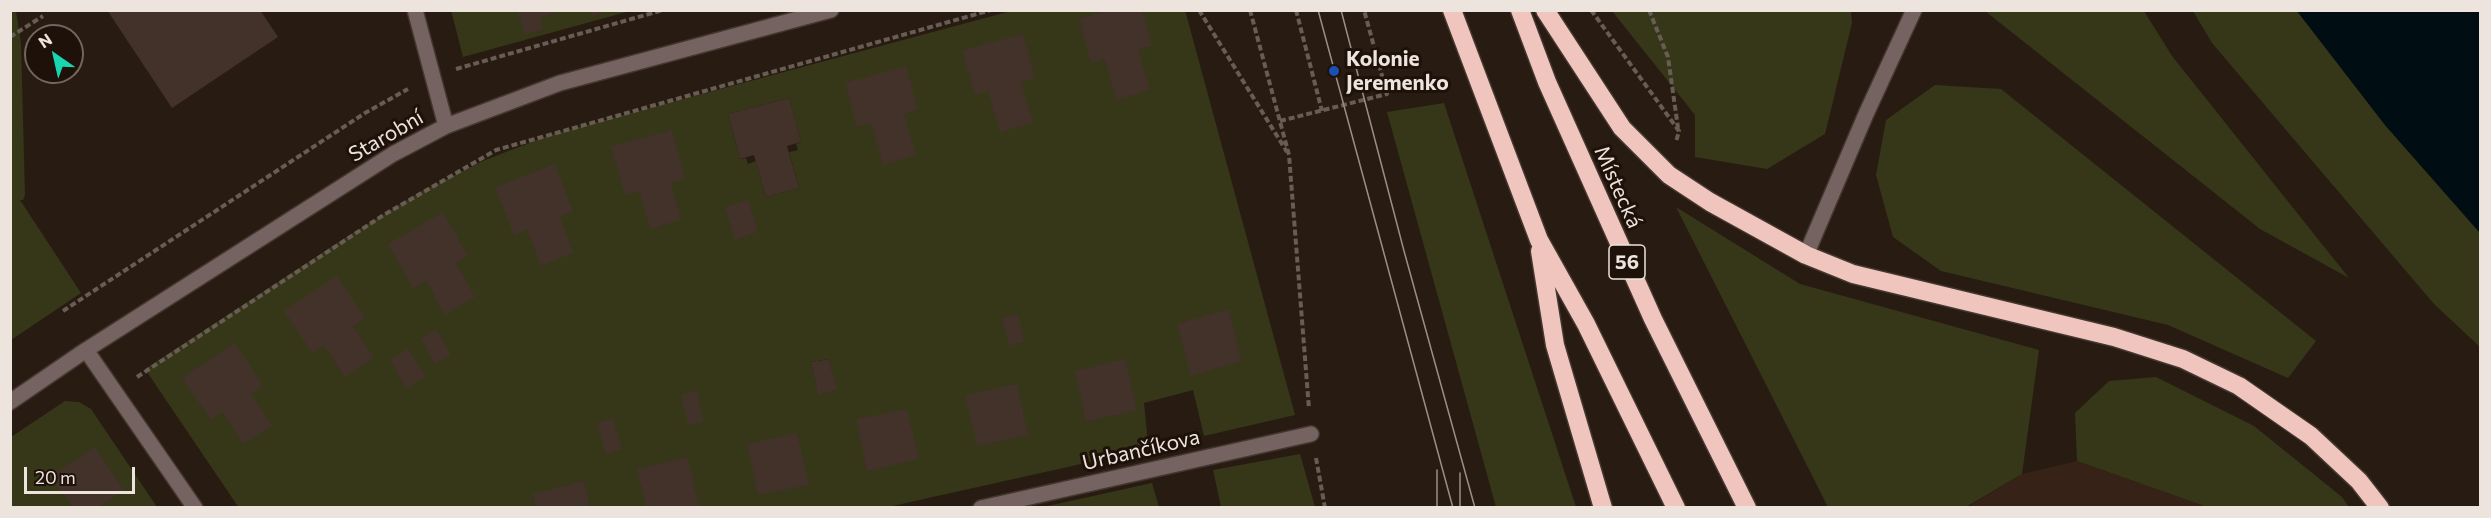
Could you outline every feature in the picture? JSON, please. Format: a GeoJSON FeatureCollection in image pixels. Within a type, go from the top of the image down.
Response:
{"type":"FeatureCollection","features":[{"type":"Feature","properties":{"kind":"highway"},"geometry":{"type":"LineString","coordinates":[[1452,10],[1539,240],[1586,324],[1676,507]]}},
{"type":"Feature","properties":{"kind":"highway","name":"Místecká"},"geometry":{"type":"LineString","coordinates":[[1520,10],[1547,82],[1648,309],[1747,507]]}},
{"type":"Feature","properties":{"kind":"highway"},"geometry":{"type":"LineString","coordinates":[[1545,10],[1622,128],[1669,175],[1710,202],[1806,255],[1853,274],[2114,337],[2183,358],[2239,386],[2304,430],[2351,473],[2380,507]]}},
{"type":"Feature","properties":{"kind":"highway"},"geometry":{"type":"LineString","coordinates":[[1539,240],[1555,345],[1603,507]]}},
{"type":"Feature","properties":{"kind":"street"},"geometry":{"type":"LineString","coordinates":[[415,10],[446,126]]}},
{"type":"Feature","properties":{"kind":"street","name":"Starobní"},"geometry":{"type":"LineString","coordinates":[[10,402],[86,350],[393,154],[446,126],[560,83],[831,10]]}},
{"type":"Feature","properties":{"kind":"street"},"geometry":{"type":"LineString","coordinates":[[1806,255],[1866,114],[1914,10]]}},
{"type":"Feature","properties":{"kind":"street"},"geometry":{"type":"LineString","coordinates":[[86,350],[195,507]]}},
{"type":"Feature","properties":{"kind":"street","name":"Urbančíkova"},"geometry":{"type":"LineString","coordinates":[[981,507],[1311,434]]}},
{"type":"Feature","properties":{"kind":"path"},"geometry":{"type":"LineString","coordinates":[[63,311],[364,113],[432,75],[663,10]]}},
{"type":"Feature","properties":{"kind":"path"},"geometry":{"type":"LineString","coordinates":[[115,391],[382,216],[496,150],[991,10]]}},
{"type":"Feature","properties":{"kind":"path"},"geometry":{"type":"LineString","coordinates":[[1199,10],[1289,155]]}},
{"type":"Feature","properties":{"kind":"path"},"geometry":{"type":"LineString","coordinates":[[1250,10],[1289,155],[1311,434],[1325,507]]}},
{"type":"Feature","properties":{"kind":"path"},"geometry":{"type":"LineString","coordinates":[[1296,10],[1322,111]]}},
{"type":"Feature","properties":{"kind":"path"},"geometry":{"type":"LineString","coordinates":[[1280,121],[1386,94],[1364,10]]}},
{"type":"Feature","properties":{"kind":"path"},"geometry":{"type":"LineString","coordinates":[[1591,10],[1679,131]]}},
{"type":"Feature","properties":{"kind":"path"},"geometry":{"type":"LineString","coordinates":[[1649,10],[1668,57],[1679,131],[1669,175]]}},
{"type":"Feature","properties":{"kind":"path"},"geometry":{"type":"LineString","coordinates":[[10,37],[43,16]]}},
{"type":"Feature","properties":{"kind":"shaded area"},"geometry":{"type":"Polygon","coordinates":[[[2297,11],[2480,11],[2480,233],[2385,125],[2297,11]]]}},
{"type":"Feature","properties":{"kind":"shaded area"},"geometry":{"type":"Polygon","coordinates":[[[2077,461],[2207,507],[1966,508],[2022,474],[2077,461]]]}},
{"type":"Feature","properties":{"kind":"green space"},"geometry":{"type":"Polygon","coordinates":[[[451,10],[630,11],[463,57],[451,10]]]}},
{"type":"Feature","properties":{"kind":"green space"},"geometry":{"type":"Polygon","coordinates":[[[1185,10],[1295,415],[1204,436],[1193,390],[1144,403],[1148,443],[1135,452],[888,507],[239,508],[145,369],[348,236],[424,190],[485,160],[553,134],[1011,11],[1185,10]],[[789,98],[728,114],[740,159],[746,158],[748,164],[756,161],[766,197],[799,188],[789,152],[798,150],[796,144],[801,142],[789,98]],[[829,359],[811,362],[818,394],[836,390],[829,359]]]}},
{"type":"Feature","properties":{"kind":"green space"},"geometry":{"type":"Polygon","coordinates":[[[10,11],[16,11],[21,43],[25,195],[23,200],[20,200],[81,293],[11,340],[10,11]]]}},
{"type":"Feature","properties":{"kind":"green space"},"geometry":{"type":"Polygon","coordinates":[[[1612,11],[1851,11],[1852,23],[1825,134],[1767,169],[1695,157],[1695,115],[1612,11]]]}},
{"type":"Feature","properties":{"kind":"green space"},"geometry":{"type":"Polygon","coordinates":[[[1985,11],[2144,11],[2172,56],[2349,278],[2260,229],[1985,11]]]}},
{"type":"Feature","properties":{"kind":"green space"},"geometry":{"type":"Polygon","coordinates":[[[2193,11],[2297,11],[2385,125],[2480,233],[2480,347],[2434,304],[2212,43],[2193,11]]]}},
{"type":"Feature","properties":{"kind":"green space"},"geometry":{"type":"Polygon","coordinates":[[[1935,85],[2001,89],[2316,341],[2288,378],[2168,325],[1941,271],[1893,237],[1876,175],[1886,120],[1935,85]]]}},
{"type":"Feature","properties":{"kind":"green space"},"geometry":{"type":"Polygon","coordinates":[[[1444,103],[1576,507],[1496,507],[1387,112],[1444,103]]]}},
{"type":"Feature","properties":{"kind":"green space"},"geometry":{"type":"Polygon","coordinates":[[[1676,207],[1800,284],[2039,350],[2022,474],[1966,507],[1828,507],[1676,207]]]}},
{"type":"Feature","properties":{"kind":"green space"},"geometry":{"type":"Polygon","coordinates":[[[2156,377],[2254,426],[2342,497],[2349,507],[2207,507],[2077,461],[2075,413],[2109,381],[2156,377]]]}},
{"type":"Feature","properties":{"kind":"green space"},"geometry":{"type":"Polygon","coordinates":[[[65,401],[79,402],[91,409],[157,507],[11,508],[11,437],[65,401]]]}},
{"type":"Feature","properties":{"kind":"green space"},"geometry":{"type":"Polygon","coordinates":[[[1300,454],[1315,507],[1221,507],[1213,470],[1300,454]]]}},
{"type":"Feature","properties":{"kind":"green space"},"geometry":{"type":"Polygon","coordinates":[[[1152,483],[1159,507],[1043,507],[1152,483]]]}},
{"type":"Feature","properties":{"kind":"building"},"geometry":{"type":"Polygon","coordinates":[[[107,10],[260,10],[278,37],[172,108],[107,10]]]}},
{"type":"Feature","properties":{"kind":"building"},"geometry":{"type":"Polygon","coordinates":[[[517,10],[563,11],[540,17],[543,29],[525,34],[517,10]]]}},
{"type":"Feature","properties":{"kind":"building"},"geometry":{"type":"Polygon","coordinates":[[[591,10],[608,10],[608,11],[592,16],[591,10]]]}},
{"type":"Feature","properties":{"kind":"building"},"geometry":{"type":"Polygon","coordinates":[[[1108,10],[1142,10],[1152,46],[1138,50],[1150,90],[1116,100],[1105,59],[1091,63],[1079,19],[1108,10]]]}},
{"type":"Feature","properties":{"kind":"building"},"geometry":{"type":"Polygon","coordinates":[[[1023,34],[1035,78],[1021,82],[1033,123],[1000,132],[988,91],[975,95],[962,50],[1023,34]]]}},
{"type":"Feature","properties":{"kind":"building"},"geometry":{"type":"Polygon","coordinates":[[[906,66],[918,110],[904,114],[916,155],[883,165],[871,123],[857,127],[845,83],[906,66]]]}},
{"type":"Feature","properties":{"kind":"building"},"geometry":{"type":"Polygon","coordinates":[[[789,98],[801,142],[787,146],[799,188],[766,197],[754,155],[740,159],[728,114],[789,98]]]}},
{"type":"Feature","properties":{"kind":"building"},"geometry":{"type":"Polygon","coordinates":[[[672,130],[685,179],[671,183],[681,220],[650,229],[639,191],[625,195],[611,146],[672,130]]]}},
{"type":"Feature","properties":{"kind":"building"},"geometry":{"type":"Polygon","coordinates":[[[555,164],[573,212],[560,217],[573,253],[541,266],[527,230],[514,235],[495,187],[555,164]]]}},
{"type":"Feature","properties":{"kind":"building"},"geometry":{"type":"Polygon","coordinates":[[[748,200],[758,232],[735,240],[725,207],[748,200]]]}},
{"type":"Feature","properties":{"kind":"building"},"geometry":{"type":"Polygon","coordinates":[[[443,212],[468,256],[456,263],[475,297],[445,315],[426,281],[413,288],[388,244],[443,212]]]}},
{"type":"Feature","properties":{"kind":"building"},"geometry":{"type":"Polygon","coordinates":[[[337,276],[365,318],[353,326],[374,358],[345,377],[324,345],[312,353],[284,311],[337,276]]]}},
{"type":"Feature","properties":{"kind":"building"},"geometry":{"type":"Polygon","coordinates":[[[1229,309],[1241,361],[1191,376],[1177,324],[1229,309]]]}},
{"type":"Feature","properties":{"kind":"building"},"geometry":{"type":"Polygon","coordinates":[[[1018,314],[1024,342],[1009,346],[1002,318],[1018,314]]]}},
{"type":"Feature","properties":{"kind":"building"},"geometry":{"type":"Polygon","coordinates":[[[436,329],[451,355],[435,364],[421,338],[436,329]]]}},
{"type":"Feature","properties":{"kind":"building"},"geometry":{"type":"Polygon","coordinates":[[[235,343],[263,386],[251,394],[272,425],[244,444],[222,412],[211,420],[182,378],[235,343]]]}},
{"type":"Feature","properties":{"kind":"building"},"geometry":{"type":"Polygon","coordinates":[[[408,348],[426,377],[406,388],[390,360],[408,348]]]}},
{"type":"Feature","properties":{"kind":"building"},"geometry":{"type":"Polygon","coordinates":[[[829,359],[837,390],[818,395],[811,362],[829,359]]]}},
{"type":"Feature","properties":{"kind":"building"},"geometry":{"type":"Polygon","coordinates":[[[1125,359],[1137,410],[1086,422],[1075,371],[1125,359]]]}},
{"type":"Feature","properties":{"kind":"building"},"geometry":{"type":"Polygon","coordinates":[[[1017,384],[1028,435],[977,446],[965,395],[1017,384]]]}},
{"type":"Feature","properties":{"kind":"building"},"geometry":{"type":"Polygon","coordinates":[[[697,391],[703,421],[688,425],[681,395],[697,391]]]}},
{"type":"Feature","properties":{"kind":"building"},"geometry":{"type":"Polygon","coordinates":[[[907,409],[919,459],[867,471],[856,419],[907,409]]]}},
{"type":"Feature","properties":{"kind":"building"},"geometry":{"type":"Polygon","coordinates":[[[613,418],[622,449],[606,454],[597,423],[613,418]]]}},
{"type":"Feature","properties":{"kind":"building"},"geometry":{"type":"Polygon","coordinates":[[[797,433],[809,485],[758,495],[747,444],[797,433]]]}},
{"type":"Feature","properties":{"kind":"building"},"geometry":{"type":"Polygon","coordinates":[[[95,447],[124,490],[98,508],[73,508],[51,476],[95,447]]]}},
{"type":"Feature","properties":{"kind":"building"},"geometry":{"type":"Polygon","coordinates":[[[688,457],[699,508],[646,508],[637,469],[688,457]]]}},
{"type":"Feature","properties":{"kind":"building"},"geometry":{"type":"Polygon","coordinates":[[[584,481],[590,508],[536,508],[533,494],[584,481]]]}},
{"type":"Feature","properties":{"kind":"tram line"},"geometry":{"type":"LineString","coordinates":[[1318,10],[1453,508]]}},
{"type":"Feature","properties":{"kind":"tram line"},"geometry":{"type":"LineString","coordinates":[[1341,10],[1475,508]]}},
{"type":"Feature","properties":{"kind":"tram line"},"geometry":{"type":"LineString","coordinates":[[1437,470],[1437,508]]}},
{"type":"Feature","properties":{"kind":"tram line"},"geometry":{"type":"LineString","coordinates":[[1460,473],[1460,508]]}},
{"type":"Feature","properties":{"kind":"place","name":"Kolonie Jeremenko"},"geometry":{"type":"Point","coordinates":[1334,71]}}]}
